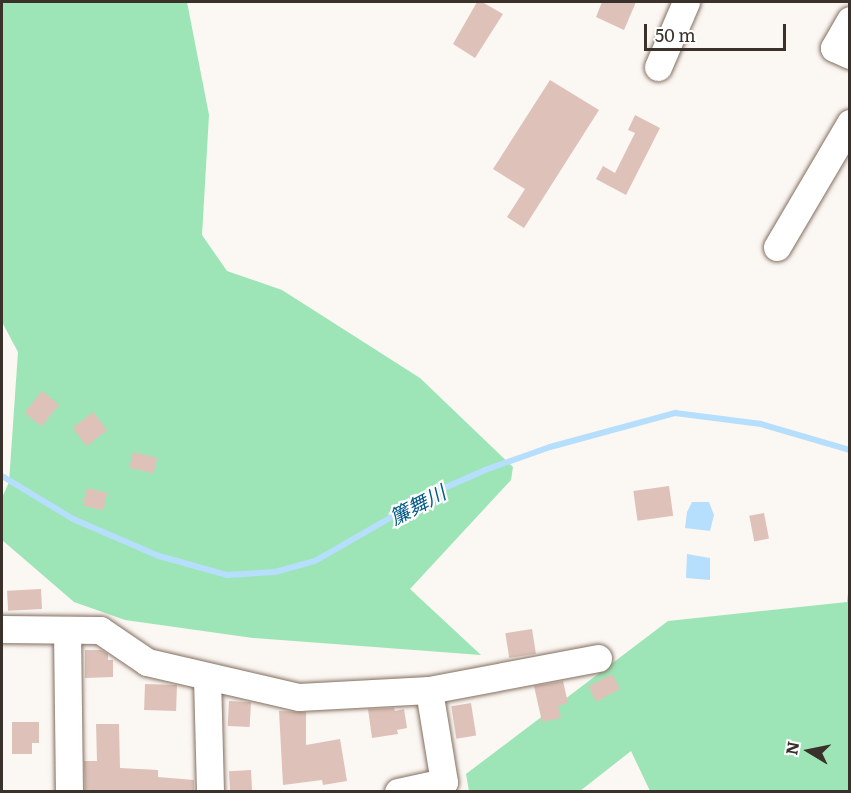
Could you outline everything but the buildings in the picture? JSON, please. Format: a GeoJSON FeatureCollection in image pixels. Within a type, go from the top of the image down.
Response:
{"type":"FeatureCollection","features":[{"type":"Feature","properties":{"kind":"street"},"geometry":{"type":"LineString","coordinates":[[658,67],[686,2]]}},
{"type":"Feature","properties":{"kind":"street"},"geometry":{"type":"LineString","coordinates":[[849,20],[834,48],[849,55]]}},
{"type":"Feature","properties":{"kind":"street"},"geometry":{"type":"LineString","coordinates":[[777,247],[849,123]]}},
{"type":"Feature","properties":{"kind":"street"},"geometry":{"type":"LineString","coordinates":[[2,629],[100,630],[147,662],[299,697],[429,690],[598,658]]}},
{"type":"Feature","properties":{"kind":"street"},"geometry":{"type":"LineString","coordinates":[[67,630],[69,792]]}},
{"type":"Feature","properties":{"kind":"street"},"geometry":{"type":"LineString","coordinates":[[207,677],[210,792]]}},
{"type":"Feature","properties":{"kind":"street"},"geometry":{"type":"LineString","coordinates":[[398,792],[444,782],[429,690]]}},
{"type":"Feature","properties":{"kind":"green space"},"geometry":{"type":"Polygon","coordinates":[[[2,2],[187,2],[209,115],[202,235],[227,271],[282,290],[420,378],[513,467],[511,480],[410,589],[481,655],[253,638],[125,620],[74,602],[2,540],[2,498],[9,482],[18,352],[2,322],[2,2]]]}},
{"type":"Feature","properties":{"kind":"green space"},"geometry":{"type":"Polygon","coordinates":[[[849,584],[849,791],[650,791],[631,751],[580,791],[469,791],[466,774],[668,621],[847,602],[849,584]]]}},
{"type":"Feature","properties":{"kind":"water"},"geometry":{"type":"Polygon","coordinates":[[[692,502],[709,502],[714,515],[710,531],[685,528],[687,512],[692,502]]]}},
{"type":"Feature","properties":{"kind":"water"},"geometry":{"type":"Polygon","coordinates":[[[687,554],[710,558],[710,580],[686,578],[687,554]]]}},
{"type":"Feature","properties":{"kind":"waterway","name":"簾舞川"},"geometry":{"type":"LineString","coordinates":[[2,476],[73,519],[159,556],[227,575],[275,572],[315,561],[435,492],[485,470],[550,447],[675,413],[761,424],[850,450]]}}]}
